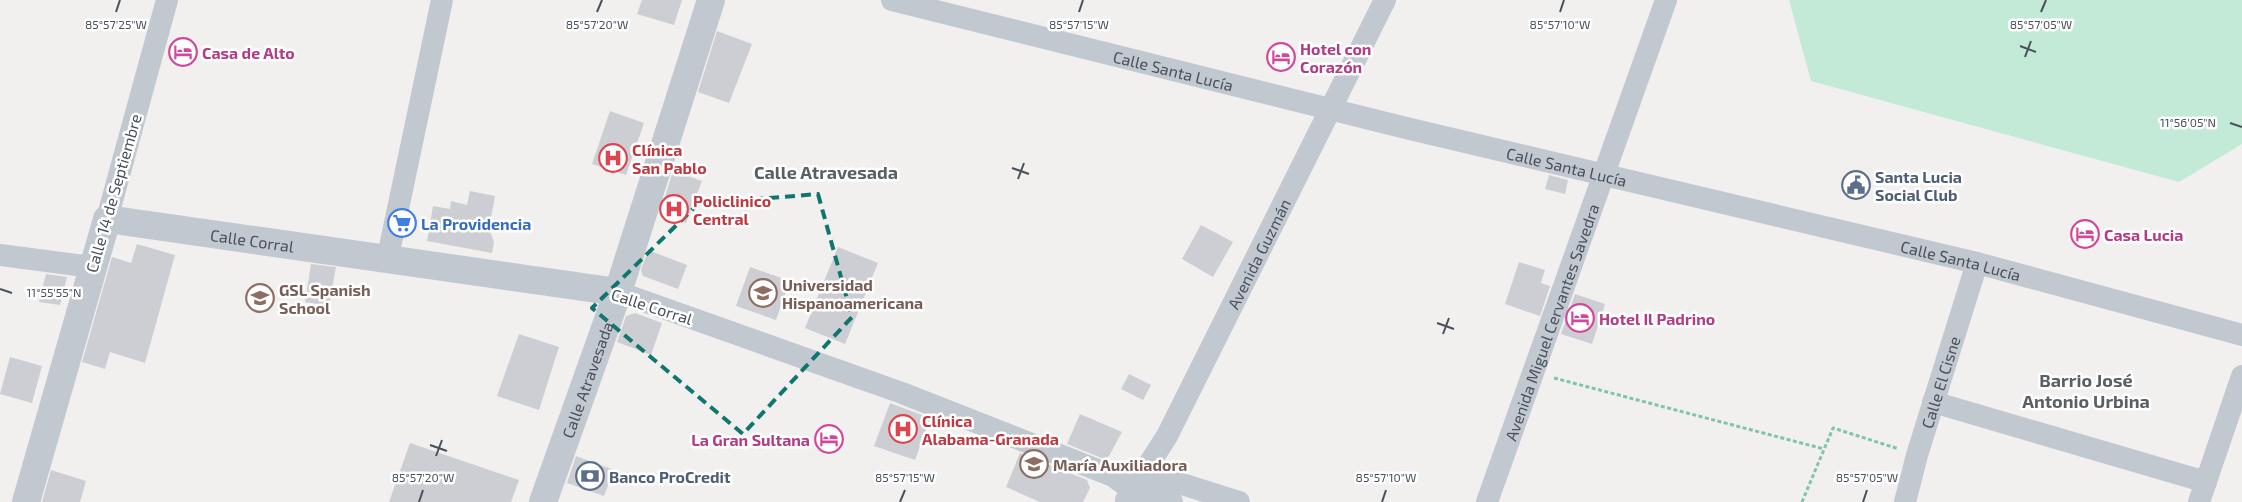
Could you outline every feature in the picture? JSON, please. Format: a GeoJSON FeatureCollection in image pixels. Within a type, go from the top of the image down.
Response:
{"type":"FeatureCollection","features":[{"type":"Feature","properties":{"kind":"street","name":"Calle 14 de Septiembre"},"geometry":{"type":"LineString","coordinates":[[26,502],[167,0]]}},
{"type":"Feature","properties":{"kind":"street"},"geometry":{"type":"LineString","coordinates":[[388,260],[442,0]]}},
{"type":"Feature","properties":{"kind":"street","name":"Calle Atravesada"},"geometry":{"type":"LineString","coordinates":[[543,502],[618,292],[711,0]]}},
{"type":"Feature","properties":{"kind":"street","name":"Calle Santa Lucía"},"geometry":{"type":"LineString","coordinates":[[892,0],[1331,109],[1977,263],[2242,335]]}},
{"type":"Feature","properties":{"kind":"street","name":"Avenida Guzmán"},"geometry":{"type":"LineString","coordinates":[[1128,485],[1167,436],[1385,0]]}},
{"type":"Feature","properties":{"kind":"street","name":"Avenida Miguel Cervantes Savedra"},"geometry":{"type":"LineString","coordinates":[[1487,502],[1666,0]]}},
{"type":"Feature","properties":{"kind":"street","name":"Calle Corral"},"geometry":{"type":"LineString","coordinates":[[107,219],[618,292],[902,393],[1172,502]]}},
{"type":"Feature","properties":{"kind":"street"},"geometry":{"type":"LineString","coordinates":[[0,255],[92,268]]}},
{"type":"Feature","properties":{"kind":"street","name":"Calle El Cisne"},"geometry":{"type":"LineString","coordinates":[[1906,502],[1916,454],[1977,263]]}},
{"type":"Feature","properties":{"kind":"street"},"geometry":{"type":"LineString","coordinates":[[1933,402],[2203,492],[2242,376]]}},
{"type":"Feature","properties":{"kind":"street","name":"Calle Corral"},"geometry":{"type":"LineString","coordinates":[[1128,485],[1239,502]]}},
{"type":"Feature","properties":{"kind":"path"},"geometry":{"type":"LineString","coordinates":[[1534,373],[1824,449]]}},
{"type":"Feature","properties":{"kind":"path"},"geometry":{"type":"LineString","coordinates":[[1802,502],[1833,428],[1916,454]]}},
{"type":"Feature","properties":{"kind":"highlighted area"},"geometry":{"type":"Polygon","coordinates":[[[818,194],[852,317],[743,434],[592,308],[698,204],[818,194]]]}},
{"type":"Feature","properties":{"kind":"green space"},"geometry":{"type":"Polygon","coordinates":[[[1789,0],[2242,0],[2242,144],[2179,182],[1811,81],[1789,0]]]}},
{"type":"Feature","properties":{"kind":"building"},"geometry":{"type":"Polygon","coordinates":[[[642,0],[682,0],[674,25],[637,14],[642,0]]]}},
{"type":"Feature","properties":{"kind":"building"},"geometry":{"type":"Polygon","coordinates":[[[717,31],[752,44],[729,103],[698,92],[717,31]]]}},
{"type":"Feature","properties":{"kind":"building"},"geometry":{"type":"Polygon","coordinates":[[[610,111],[644,123],[626,175],[592,164],[610,111]]]}},
{"type":"Feature","properties":{"kind":"building"},"geometry":{"type":"Polygon","coordinates":[[[673,171],[702,181],[686,223],[660,213],[673,171]]]}},
{"type":"Feature","properties":{"kind":"building"},"geometry":{"type":"Polygon","coordinates":[[[1549,175],[1568,180],[1565,194],[1545,189],[1549,175]]]}},
{"type":"Feature","properties":{"kind":"building"},"geometry":{"type":"Polygon","coordinates":[[[470,191],[495,196],[489,229],[494,242],[492,253],[427,241],[433,206],[450,209],[451,201],[467,205],[470,191]]]}},
{"type":"Feature","properties":{"kind":"building"},"geometry":{"type":"Polygon","coordinates":[[[1201,225],[1233,242],[1213,277],[1182,259],[1201,225]]]}},
{"type":"Feature","properties":{"kind":"building"},"geometry":{"type":"Polygon","coordinates":[[[137,244],[175,255],[145,363],[110,352],[105,369],[82,362],[112,257],[131,263],[137,244]]]}},
{"type":"Feature","properties":{"kind":"building"},"geometry":{"type":"Polygon","coordinates":[[[838,247],[878,263],[845,344],[805,328],[838,247]]]}},
{"type":"Feature","properties":{"kind":"building"},"geometry":{"type":"Polygon","coordinates":[[[648,250],[687,265],[678,289],[643,276],[641,270],[648,250]]]}},
{"type":"Feature","properties":{"kind":"building"},"geometry":{"type":"Polygon","coordinates":[[[1519,262],[1545,270],[1541,283],[1550,286],[1540,316],[1505,304],[1519,262]]]}},
{"type":"Feature","properties":{"kind":"building"},"geometry":{"type":"Polygon","coordinates":[[[311,264],[336,267],[329,306],[305,302],[311,264]]]}},
{"type":"Feature","properties":{"kind":"building","name":"Universidad Hispanoamericana"},"geometry":{"type":"Polygon","coordinates":[[[750,267],[790,281],[776,320],[736,306],[750,267]]]}},
{"type":"Feature","properties":{"kind":"building"},"geometry":{"type":"Polygon","coordinates":[[[46,274],[67,277],[60,305],[39,302],[46,274]]]}},
{"type":"Feature","properties":{"kind":"building","name":"Hotel Il Padrino"},"geometry":{"type":"Polygon","coordinates":[[[1575,294],[1605,304],[1592,344],[1561,334],[1575,294]]]}},
{"type":"Feature","properties":{"kind":"building"},"geometry":{"type":"Polygon","coordinates":[[[635,313],[662,323],[651,355],[617,342],[626,316],[635,313]]]}},
{"type":"Feature","properties":{"kind":"building"},"geometry":{"type":"Polygon","coordinates":[[[519,334],[559,347],[539,410],[497,396],[519,334]]]}},
{"type":"Feature","properties":{"kind":"building"},"geometry":{"type":"Polygon","coordinates":[[[10,357],[42,366],[32,403],[0,394],[10,357]]]}},
{"type":"Feature","properties":{"kind":"building"},"geometry":{"type":"Polygon","coordinates":[[[1129,374],[1151,385],[1143,400],[1121,389],[1129,374]]]}},
{"type":"Feature","properties":{"kind":"building","name":"Clínica Alabama-Granada"},"geometry":{"type":"Polygon","coordinates":[[[890,403],[930,418],[915,460],[874,446],[890,403]]]}},
{"type":"Feature","properties":{"kind":"building"},"geometry":{"type":"Polygon","coordinates":[[[1080,414],[1122,432],[1109,456],[1104,459],[1067,444],[1080,414]]]}},
{"type":"Feature","properties":{"kind":"building"},"geometry":{"type":"Polygon","coordinates":[[[410,443],[519,480],[511,502],[389,502],[410,443]]]}},
{"type":"Feature","properties":{"kind":"building","name":"María Auxiliadora"},"geometry":{"type":"Polygon","coordinates":[[[1020,453],[1087,480],[1090,488],[1083,502],[1040,502],[1006,487],[1020,453]]]}},
{"type":"Feature","properties":{"kind":"building","name":"Banco ProCredit"},"geometry":{"type":"Polygon","coordinates":[[[576,456],[614,470],[604,496],[567,483],[576,456]]]}},
{"type":"Feature","properties":{"kind":"building"},"geometry":{"type":"Polygon","coordinates":[[[51,470],[86,481],[80,502],[42,502],[51,470]]]}},
{"type":"Feature","properties":{"kind":"place","name":"Casa de Alto"},"geometry":{"type":"Point","coordinates":[183,52]}},
{"type":"Feature","properties":{"kind":"place","name":"Hotel con Corazón"},"geometry":{"type":"Point","coordinates":[1281,57]}},
{"type":"Feature","properties":{"kind":"place","name":"Clínica San Pablo"},"geometry":{"type":"Point","coordinates":[613,158]}},
{"type":"Feature","properties":{"kind":"place","name":"Santa Lucia Social Club"},"geometry":{"type":"Point","coordinates":[1856,185]}},
{"type":"Feature","properties":{"kind":"place","name":"Policlinico Central"},"geometry":{"type":"Point","coordinates":[674,209]}},
{"type":"Feature","properties":{"kind":"place","name":"La Providencia"},"geometry":{"type":"Point","coordinates":[402,223]}},
{"type":"Feature","properties":{"kind":"place","name":"Casa Lucia"},"geometry":{"type":"Point","coordinates":[2085,234]}},
{"type":"Feature","properties":{"kind":"place","name":"Universidad Hispanoamericana"},"geometry":{"type":"Point","coordinates":[763,293]}},
{"type":"Feature","properties":{"kind":"place","name":"GSL Spanish School"},"geometry":{"type":"Point","coordinates":[260,298]}},
{"type":"Feature","properties":{"kind":"place","name":"Hotel Il Padrino"},"geometry":{"type":"Point","coordinates":[1580,318]}},
{"type":"Feature","properties":{"kind":"place","name":"Clínica Alabama-Granada"},"geometry":{"type":"Point","coordinates":[903,429]}},
{"type":"Feature","properties":{"kind":"place","name":"La Gran Sultana"},"geometry":{"type":"Point","coordinates":[829,439]}},
{"type":"Feature","properties":{"kind":"place","name":"María Auxiliadora"},"geometry":{"type":"Point","coordinates":[1034,464]}},
{"type":"Feature","properties":{"kind":"place","name":"Banco ProCredit"},"geometry":{"type":"Point","coordinates":[590,476]}},
{"type":"Feature","properties":{"kind":"district","name":"Calle Atravesada"},"geometry":{"type":"Point","coordinates":[826,172]}},
{"type":"Feature","properties":{"kind":"district","name":"Barrio José Antonio Urbina"},"geometry":{"type":"Point","coordinates":[2086,390]}}]}
